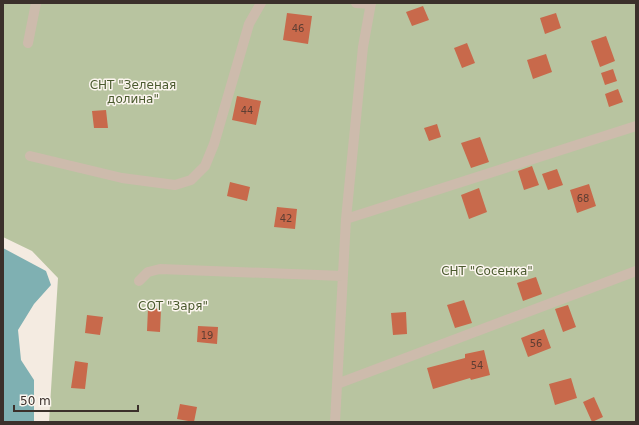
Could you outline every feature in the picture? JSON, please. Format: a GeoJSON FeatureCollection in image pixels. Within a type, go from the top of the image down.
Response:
{"type":"FeatureCollection","features":[{"type":"Feature","properties":{"kind":"lane"},"geometry":{"type":"LineString","coordinates":[[28,42],[36,3]]}},
{"type":"Feature","properties":{"kind":"lane"},"geometry":{"type":"LineString","coordinates":[[30,156],[122,178],[175,185],[191,180],[205,166],[214,144],[249,24],[261,3]]}},
{"type":"Feature","properties":{"kind":"lane"},"geometry":{"type":"LineString","coordinates":[[335,422],[346,219],[363,47],[371,4],[356,3]]}},
{"type":"Feature","properties":{"kind":"lane"},"geometry":{"type":"LineString","coordinates":[[346,219],[636,126]]}},
{"type":"Feature","properties":{"kind":"lane"},"geometry":{"type":"LineString","coordinates":[[139,281],[148,272],[160,269],[343,276]]}},
{"type":"Feature","properties":{"kind":"lane"},"geometry":{"type":"LineString","coordinates":[[337,384],[636,271]]}},
{"type":"Feature","properties":{"kind":"green space"},"geometry":{"type":"Polygon","coordinates":[[[3,3],[636,3],[636,422],[49,422],[58,278],[32,251],[3,237],[3,3]]]}},
{"type":"Feature","properties":{"kind":"water"},"geometry":{"type":"Polygon","coordinates":[[[3,248],[46,271],[51,285],[34,304],[18,330],[21,360],[34,380],[34,422],[3,422],[3,248]]]}},
{"type":"Feature","properties":{"kind":"building"},"geometry":{"type":"Polygon","coordinates":[[[423,6],[429,20],[412,26],[406,12],[423,6]]]}},
{"type":"Feature","properties":{"kind":"building"},"geometry":{"type":"Polygon","coordinates":[[[287,13],[312,16],[308,44],[283,40],[287,13]]]}},
{"type":"Feature","properties":{"kind":"building"},"geometry":{"type":"Polygon","coordinates":[[[556,13],[561,28],[545,34],[540,18],[556,13]]]}},
{"type":"Feature","properties":{"kind":"building"},"geometry":{"type":"Polygon","coordinates":[[[606,36],[615,61],[600,67],[591,41],[606,36]]]}},
{"type":"Feature","properties":{"kind":"building"},"geometry":{"type":"Polygon","coordinates":[[[467,43],[475,63],[462,68],[454,48],[467,43]]]}},
{"type":"Feature","properties":{"kind":"building"},"geometry":{"type":"Polygon","coordinates":[[[546,54],[552,72],[533,79],[527,60],[546,54]]]}},
{"type":"Feature","properties":{"kind":"building"},"geometry":{"type":"Polygon","coordinates":[[[613,69],[617,81],[605,85],[601,73],[613,69]]]}},
{"type":"Feature","properties":{"kind":"building"},"geometry":{"type":"Polygon","coordinates":[[[618,89],[623,102],[609,107],[605,94],[618,89]]]}},
{"type":"Feature","properties":{"kind":"building"},"geometry":{"type":"Polygon","coordinates":[[[237,96],[261,101],[256,125],[232,120],[237,96]]]}},
{"type":"Feature","properties":{"kind":"building"},"geometry":{"type":"Polygon","coordinates":[[[106,110],[108,128],[94,128],[92,111],[106,110]]]}},
{"type":"Feature","properties":{"kind":"building"},"geometry":{"type":"Polygon","coordinates":[[[437,124],[441,137],[429,141],[424,128],[437,124]]]}},
{"type":"Feature","properties":{"kind":"building"},"geometry":{"type":"Polygon","coordinates":[[[480,137],[489,162],[471,168],[461,143],[480,137]]]}},
{"type":"Feature","properties":{"kind":"building"},"geometry":{"type":"Polygon","coordinates":[[[532,166],[539,185],[524,190],[518,171],[532,166]]]}},
{"type":"Feature","properties":{"kind":"building"},"geometry":{"type":"Polygon","coordinates":[[[557,169],[563,185],[548,190],[542,174],[557,169]]]}},
{"type":"Feature","properties":{"kind":"building"},"geometry":{"type":"Polygon","coordinates":[[[230,182],[250,187],[247,201],[227,196],[230,182]]]}},
{"type":"Feature","properties":{"kind":"building"},"geometry":{"type":"Polygon","coordinates":[[[589,184],[596,206],[577,213],[570,190],[589,184]]]}},
{"type":"Feature","properties":{"kind":"building"},"geometry":{"type":"Polygon","coordinates":[[[479,188],[487,212],[469,219],[461,195],[479,188]]]}},
{"type":"Feature","properties":{"kind":"building"},"geometry":{"type":"Polygon","coordinates":[[[277,207],[297,209],[295,229],[274,227],[277,207]]]}},
{"type":"Feature","properties":{"kind":"building"},"geometry":{"type":"Polygon","coordinates":[[[536,277],[542,294],[523,301],[517,283],[536,277]]]}},
{"type":"Feature","properties":{"kind":"building"},"geometry":{"type":"Polygon","coordinates":[[[464,300],[472,323],[455,328],[447,305],[464,300]]]}},
{"type":"Feature","properties":{"kind":"building"},"geometry":{"type":"Polygon","coordinates":[[[568,305],[576,327],[563,332],[555,309],[568,305]]]}},
{"type":"Feature","properties":{"kind":"building"},"geometry":{"type":"Polygon","coordinates":[[[148,308],[161,309],[160,332],[147,331],[148,308]]]}},
{"type":"Feature","properties":{"kind":"building"},"geometry":{"type":"Polygon","coordinates":[[[406,312],[407,334],[393,335],[391,313],[406,312]]]}},
{"type":"Feature","properties":{"kind":"building"},"geometry":{"type":"Polygon","coordinates":[[[87,315],[103,317],[100,335],[85,333],[87,315]]]}},
{"type":"Feature","properties":{"kind":"building"},"geometry":{"type":"Polygon","coordinates":[[[198,326],[218,327],[217,344],[197,342],[198,326]]]}},
{"type":"Feature","properties":{"kind":"building"},"geometry":{"type":"Polygon","coordinates":[[[544,329],[551,348],[528,357],[521,338],[544,329]]]}},
{"type":"Feature","properties":{"kind":"building"},"geometry":{"type":"Polygon","coordinates":[[[484,350],[490,375],[471,380],[470,378],[433,389],[427,368],[465,358],[465,354],[484,350]]]}},
{"type":"Feature","properties":{"kind":"building"},"geometry":{"type":"Polygon","coordinates":[[[75,361],[88,363],[85,389],[71,388],[75,361]]]}},
{"type":"Feature","properties":{"kind":"building"},"geometry":{"type":"Polygon","coordinates":[[[571,378],[577,398],[555,405],[549,384],[571,378]]]}},
{"type":"Feature","properties":{"kind":"building"},"geometry":{"type":"Polygon","coordinates":[[[594,397],[603,417],[592,422],[583,402],[594,397]]]}},
{"type":"Feature","properties":{"kind":"building"},"geometry":{"type":"Polygon","coordinates":[[[180,404],[197,407],[194,422],[177,419],[180,404]]]}},
{"type":"Feature","properties":{"kind":"park label","name":"СНТ \"Зеленая долина\""},"geometry":{"type":"Point","coordinates":[133,92]}},
{"type":"Feature","properties":{"kind":"park label","name":"СНТ \"Сосенка\""},"geometry":{"type":"Point","coordinates":[487,271]}},
{"type":"Feature","properties":{"kind":"park label","name":"СОТ \"Заря\""},"geometry":{"type":"Point","coordinates":[173,306]}}]}
